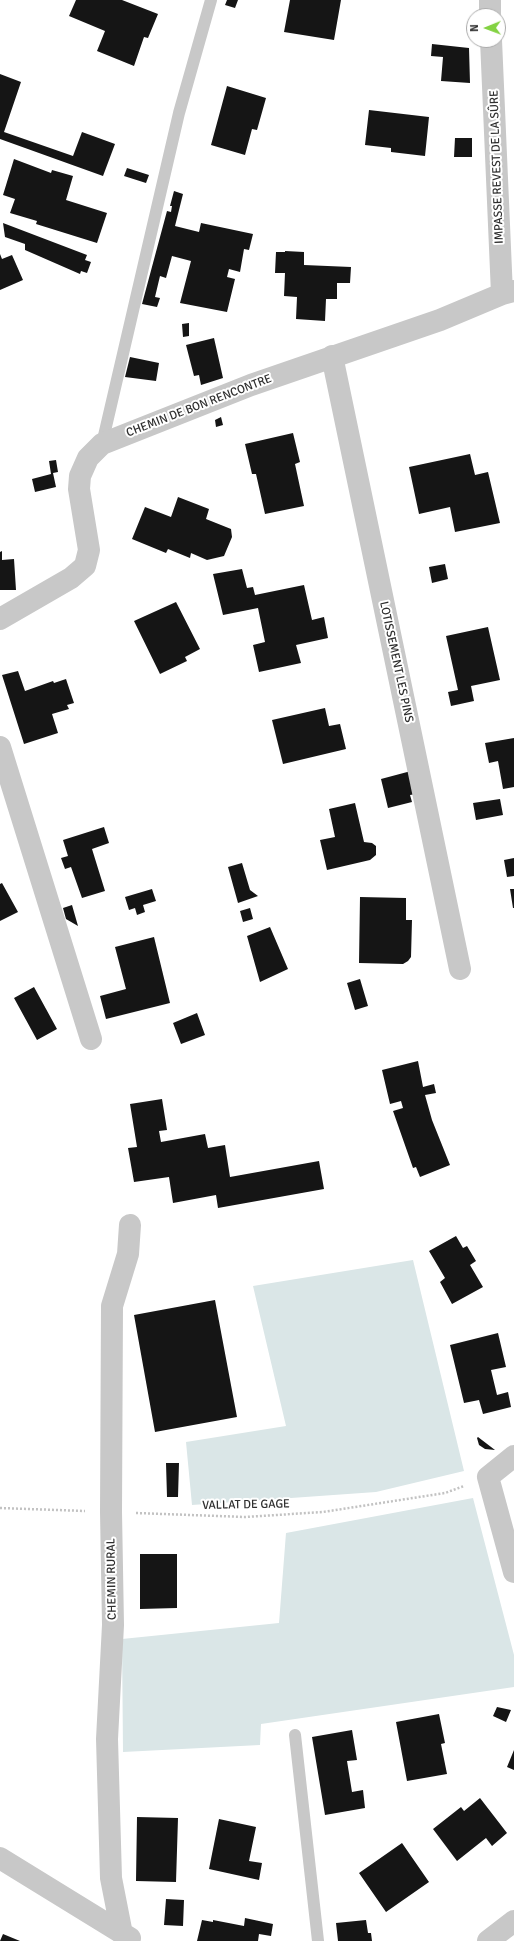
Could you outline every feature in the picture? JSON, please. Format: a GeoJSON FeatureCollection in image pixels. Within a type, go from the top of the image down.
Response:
{"type":"FeatureCollection","features":[{"type":"Feature","properties":{"kind":"street","name":"IMPASSE REVEST DE LA SÛRE"},"geometry":{"type":"LineString","coordinates":[[492,48],[508,292]]}},
{"type":"Feature","properties":{"kind":"street","name":"CHEMIN DE BON RENCONTRE"},"geometry":{"type":"LineString","coordinates":[[0,618],[71,578],[85,566],[89,550],[79,489],[80,476],[88,458],[102,444],[251,385],[440,320],[508,292]]}},
{"type":"Feature","properties":{"kind":"street","name":"LOTISSEMENT LES PINS"},"geometry":{"type":"LineString","coordinates":[[332,356],[460,969]]}},
{"type":"Feature","properties":{"kind":"street"},"geometry":{"type":"LineString","coordinates":[[0,747],[91,1039]]}},
{"type":"Feature","properties":{"kind":"street","name":"CHEMIN RURAL"},"geometry":{"type":"LineString","coordinates":[[128,1938],[111,1878],[107,1739],[113,1625],[111,1512],[112,1306],[128,1254],[130,1225]]}},
{"type":"Feature","properties":{"kind":"street"},"geometry":{"type":"LineString","coordinates":[[514,1456],[488,1477],[514,1572]]}},
{"type":"Feature","properties":{"kind":"street"},"geometry":{"type":"LineString","coordinates":[[0,1858],[128,1938]]}},
{"type":"Feature","properties":{"kind":"street"},"geometry":{"type":"LineString","coordinates":[[488,1941],[512,1927]]}},
{"type":"Feature","properties":{"kind":"lane"},"geometry":{"type":"LineString","coordinates":[[102,444],[179,113],[211,0]]}},
{"type":"Feature","properties":{"kind":"lane"},"geometry":{"type":"LineString","coordinates":[[295,1735],[318,1941]]}},
{"type":"Feature","properties":{"kind":"path","name":"VALLAT DE GAGE"},"geometry":{"type":"LineString","coordinates":[[0,1508],[245,1517],[324,1512],[445,1493],[488,1477]]}},
{"type":"Feature","properties":{"kind":"shaded area"},"geometry":{"type":"Polygon","coordinates":[[[413,1260],[464,1471],[376,1492],[192,1505],[186,1442],[286,1426],[253,1286],[413,1260]]]}},
{"type":"Feature","properties":{"kind":"shaded area"},"geometry":{"type":"Polygon","coordinates":[[[473,1498],[514,1655],[514,1687],[261,1724],[260,1745],[123,1752],[122,1639],[279,1623],[286,1533],[473,1498]]]}},
{"type":"Feature","properties":{"kind":"building"},"geometry":{"type":"Polygon","coordinates":[[[76,0],[122,0],[158,14],[148,38],[144,37],[134,66],[97,51],[105,31],[69,16],[76,0]]]}},
{"type":"Feature","properties":{"kind":"building"},"geometry":{"type":"Polygon","coordinates":[[[227,0],[238,0],[235,8],[225,5],[227,0]]]}},
{"type":"Feature","properties":{"kind":"building"},"geometry":{"type":"Polygon","coordinates":[[[290,0],[341,0],[334,40],[284,32],[290,0]]]}},
{"type":"Feature","properties":{"kind":"building"},"geometry":{"type":"Polygon","coordinates":[[[432,44],[469,48],[470,83],[441,81],[443,57],[431,56],[432,44]]]}},
{"type":"Feature","properties":{"kind":"building"},"geometry":{"type":"Polygon","coordinates":[[[0,74],[21,82],[4,132],[73,156],[82,132],[115,144],[103,176],[0,139],[0,74]]]}},
{"type":"Feature","properties":{"kind":"building"},"geometry":{"type":"Polygon","coordinates":[[[227,86],[266,98],[257,130],[252,129],[245,155],[211,145],[227,86]]]}},
{"type":"Feature","properties":{"kind":"building"},"geometry":{"type":"Polygon","coordinates":[[[369,110],[429,117],[425,156],[391,152],[391,148],[365,145],[369,110]]]}},
{"type":"Feature","properties":{"kind":"building"},"geometry":{"type":"Polygon","coordinates":[[[455,138],[472,138],[472,157],[454,157],[455,138]]]}},
{"type":"Feature","properties":{"kind":"building"},"geometry":{"type":"Polygon","coordinates":[[[14,159],[51,173],[52,170],[73,176],[66,200],[107,213],[97,243],[36,224],[37,221],[10,213],[15,199],[3,195],[14,159]]]}},
{"type":"Feature","properties":{"kind":"building"},"geometry":{"type":"Polygon","coordinates":[[[127,168],[149,175],[146,183],[124,176],[127,168]]]}},
{"type":"Feature","properties":{"kind":"building"},"geometry":{"type":"Polygon","coordinates":[[[174,191],[183,194],[175,226],[199,232],[201,223],[253,234],[249,250],[244,249],[240,272],[229,269],[227,277],[235,279],[227,312],[180,303],[191,261],[172,256],[166,278],[160,276],[155,297],[160,298],[157,307],[142,304],[167,211],[171,212],[172,206],[170,206],[174,191]]]}},
{"type":"Feature","properties":{"kind":"building"},"geometry":{"type":"Polygon","coordinates":[[[3,223],[87,255],[85,260],[91,262],[87,273],[81,271],[80,274],[25,250],[25,244],[5,237],[3,223]]]}},
{"type":"Feature","properties":{"kind":"building"},"geometry":{"type":"Polygon","coordinates":[[[276,252],[304,252],[304,265],[351,267],[350,283],[337,283],[337,299],[326,299],[325,321],[296,319],[297,297],[284,296],[285,273],[275,273],[276,252]]]}},
{"type":"Feature","properties":{"kind":"building"},"geometry":{"type":"Polygon","coordinates":[[[0,254],[2,259],[12,255],[23,280],[0,290],[0,254]]]}},
{"type":"Feature","properties":{"kind":"building"},"geometry":{"type":"Polygon","coordinates":[[[189,323],[189,336],[183,337],[182,324],[189,323]]]}},
{"type":"Feature","properties":{"kind":"building"},"geometry":{"type":"Polygon","coordinates":[[[214,338],[223,378],[201,385],[199,375],[194,376],[186,345],[214,338]]]}},
{"type":"Feature","properties":{"kind":"building"},"geometry":{"type":"Polygon","coordinates":[[[130,357],[159,363],[156,381],[125,377],[130,357]]]}},
{"type":"Feature","properties":{"kind":"building"},"geometry":{"type":"Polygon","coordinates":[[[221,417],[223,425],[216,427],[215,420],[221,417]]]}},
{"type":"Feature","properties":{"kind":"building"},"geometry":{"type":"Polygon","coordinates":[[[293,433],[300,462],[295,464],[304,506],[265,514],[256,474],[252,474],[245,444],[293,433]]]}},
{"type":"Feature","properties":{"kind":"building"},"geometry":{"type":"Polygon","coordinates":[[[470,454],[475,475],[488,472],[500,523],[455,532],[450,507],[419,514],[409,467],[470,454]]]}},
{"type":"Feature","properties":{"kind":"building"},"geometry":{"type":"Polygon","coordinates":[[[56,460],[58,472],[53,473],[56,487],[35,492],[32,479],[51,474],[49,461],[56,460]]]}},
{"type":"Feature","properties":{"kind":"building"},"geometry":{"type":"Polygon","coordinates":[[[178,497],[209,509],[206,519],[231,529],[232,537],[224,556],[207,560],[191,553],[190,558],[168,549],[166,553],[132,539],[145,507],[171,517],[178,497]]]}},
{"type":"Feature","properties":{"kind":"building"},"geometry":{"type":"Polygon","coordinates":[[[2,551],[2,560],[14,559],[16,590],[0,590],[0,552],[2,551]]]}},
{"type":"Feature","properties":{"kind":"building"},"geometry":{"type":"Polygon","coordinates":[[[445,564],[448,579],[432,583],[429,567],[445,564]]]}},
{"type":"Feature","properties":{"kind":"building"},"geometry":{"type":"Polygon","coordinates":[[[242,569],[247,588],[253,587],[255,595],[304,585],[312,620],[324,617],[328,638],[296,645],[301,663],[259,672],[253,645],[265,642],[258,608],[223,615],[213,574],[242,569]]]}},
{"type":"Feature","properties":{"kind":"building"},"geometry":{"type":"Polygon","coordinates":[[[176,602],[200,649],[185,657],[187,661],[160,674],[134,621],[176,602]]]}},
{"type":"Feature","properties":{"kind":"building"},"geometry":{"type":"Polygon","coordinates":[[[488,627],[500,680],[471,686],[474,701],[451,706],[448,692],[458,690],[446,636],[488,627]]]}},
{"type":"Feature","properties":{"kind":"building"},"geometry":{"type":"Polygon","coordinates":[[[18,671],[25,691],[53,681],[54,683],[66,679],[74,703],[67,705],[69,709],[52,714],[58,733],[24,744],[2,675],[18,671]]]}},
{"type":"Feature","properties":{"kind":"building"},"geometry":{"type":"Polygon","coordinates":[[[325,708],[329,726],[340,724],[346,749],[283,764],[272,720],[325,708]]]}},
{"type":"Feature","properties":{"kind":"building"},"geometry":{"type":"Polygon","coordinates":[[[514,738],[514,787],[503,789],[498,761],[489,763],[485,743],[514,738]]]}},
{"type":"Feature","properties":{"kind":"building"},"geometry":{"type":"Polygon","coordinates":[[[411,771],[416,794],[410,795],[412,802],[388,808],[381,779],[411,771]]]}},
{"type":"Feature","properties":{"kind":"building"},"geometry":{"type":"Polygon","coordinates":[[[500,799],[503,815],[476,820],[473,803],[500,799]]]}},
{"type":"Feature","properties":{"kind":"building"},"geometry":{"type":"Polygon","coordinates":[[[355,803],[364,842],[372,843],[376,846],[376,855],[370,860],[327,870],[320,840],[335,837],[329,809],[355,803]]]}},
{"type":"Feature","properties":{"kind":"building"},"geometry":{"type":"Polygon","coordinates":[[[104,827],[109,843],[92,849],[105,891],[82,898],[71,867],[65,869],[61,858],[68,856],[63,840],[104,827]]]}},
{"type":"Feature","properties":{"kind":"building"},"geometry":{"type":"Polygon","coordinates":[[[514,858],[514,876],[507,877],[504,860],[514,858]]]}},
{"type":"Feature","properties":{"kind":"building"},"geometry":{"type":"Polygon","coordinates":[[[242,863],[250,890],[258,896],[238,903],[228,867],[242,863]]]}},
{"type":"Feature","properties":{"kind":"building"},"geometry":{"type":"Polygon","coordinates":[[[2,883],[18,912],[0,921],[0,884],[2,883]]]}},
{"type":"Feature","properties":{"kind":"building"},"geometry":{"type":"Polygon","coordinates":[[[152,889],[156,901],[143,905],[145,912],[137,915],[135,908],[129,910],[125,897],[152,889]]]}},
{"type":"Feature","properties":{"kind":"building"},"geometry":{"type":"Polygon","coordinates":[[[510,889],[514,889],[514,908],[513,908],[510,889]]]}},
{"type":"Feature","properties":{"kind":"building"},"geometry":{"type":"Polygon","coordinates":[[[360,897],[406,898],[406,920],[412,920],[411,957],[408,961],[403,964],[359,963],[360,897]]]}},
{"type":"Feature","properties":{"kind":"building"},"geometry":{"type":"Polygon","coordinates":[[[72,905],[78,926],[66,919],[63,908],[72,905]]]}},
{"type":"Feature","properties":{"kind":"building"},"geometry":{"type":"Polygon","coordinates":[[[250,908],[253,919],[243,922],[240,911],[250,908]]]}},
{"type":"Feature","properties":{"kind":"building"},"geometry":{"type":"Polygon","coordinates":[[[270,927],[288,969],[260,982],[247,936],[270,927]]]}},
{"type":"Feature","properties":{"kind":"building"},"geometry":{"type":"Polygon","coordinates":[[[154,937],[170,1003],[106,1019],[100,996],[126,989],[115,947],[154,937]]]}},
{"type":"Feature","properties":{"kind":"building"},"geometry":{"type":"Polygon","coordinates":[[[360,979],[368,1006],[355,1010],[347,983],[360,979]]]}},
{"type":"Feature","properties":{"kind":"building"},"geometry":{"type":"Polygon","coordinates":[[[34,987],[57,1029],[37,1040],[14,998],[34,987]]]}},
{"type":"Feature","properties":{"kind":"building"},"geometry":{"type":"Polygon","coordinates":[[[197,1013],[205,1035],[181,1044],[173,1023],[197,1013]]]}},
{"type":"Feature","properties":{"kind":"building"},"geometry":{"type":"Polygon","coordinates":[[[418,1061],[423,1087],[434,1084],[436,1093],[425,1095],[432,1120],[450,1165],[420,1177],[416,1167],[413,1168],[393,1111],[403,1108],[401,1101],[390,1104],[382,1070],[418,1061]]]}},
{"type":"Feature","properties":{"kind":"building"},"geometry":{"type":"Polygon","coordinates":[[[162,1099],[167,1130],[159,1131],[161,1142],[205,1134],[208,1148],[225,1145],[230,1177],[319,1161],[324,1189],[218,1208],[216,1195],[173,1203],[169,1177],[134,1182],[128,1148],[137,1147],[130,1104],[162,1099]]]}},
{"type":"Feature","properties":{"kind":"building"},"geometry":{"type":"Polygon","coordinates":[[[456,1236],[463,1248],[467,1246],[476,1261],[470,1265],[483,1287],[452,1304],[440,1282],[445,1278],[429,1251],[456,1236]]]}},
{"type":"Feature","properties":{"kind":"building"},"geometry":{"type":"Polygon","coordinates":[[[215,1300],[237,1417],[155,1432],[134,1315],[215,1300]]]}},
{"type":"Feature","properties":{"kind":"building"},"geometry":{"type":"Polygon","coordinates":[[[498,1333],[506,1367],[491,1370],[497,1395],[508,1392],[511,1407],[483,1414],[479,1400],[464,1403],[450,1345],[498,1333]]]}},
{"type":"Feature","properties":{"kind":"building"},"geometry":{"type":"Polygon","coordinates":[[[478,1437],[495,1450],[485,1449],[479,1445],[478,1437]]]}},
{"type":"Feature","properties":{"kind":"building"},"geometry":{"type":"Polygon","coordinates":[[[166,1463],[179,1463],[178,1497],[167,1497],[166,1463]]]}},
{"type":"Feature","properties":{"kind":"building"},"geometry":{"type":"Polygon","coordinates":[[[140,1554],[177,1554],[177,1608],[140,1609],[140,1554]]]}},
{"type":"Feature","properties":{"kind":"building"},"geometry":{"type":"Polygon","coordinates":[[[497,1707],[511,1710],[506,1722],[493,1716],[497,1707]]]}},
{"type":"Feature","properties":{"kind":"building"},"geometry":{"type":"Polygon","coordinates":[[[439,1714],[445,1743],[441,1744],[447,1774],[407,1781],[396,1722],[439,1714]]]}},
{"type":"Feature","properties":{"kind":"building"},"geometry":{"type":"Polygon","coordinates":[[[352,1730],[357,1760],[347,1761],[352,1792],[363,1790],[365,1808],[325,1815],[312,1737],[352,1730]]]}},
{"type":"Feature","properties":{"kind":"building"},"geometry":{"type":"Polygon","coordinates":[[[514,1750],[514,1770],[507,1767],[514,1750]]]}},
{"type":"Feature","properties":{"kind":"building"},"geometry":{"type":"Polygon","coordinates":[[[480,1798],[507,1833],[492,1846],[486,1838],[457,1861],[433,1829],[461,1807],[464,1811],[480,1798]]]}},
{"type":"Feature","properties":{"kind":"building"},"geometry":{"type":"Polygon","coordinates":[[[137,1817],[178,1818],[176,1882],[136,1881],[137,1817]]]}},
{"type":"Feature","properties":{"kind":"building"},"geometry":{"type":"Polygon","coordinates":[[[219,1819],[256,1827],[249,1861],[262,1863],[259,1880],[209,1869],[219,1819]]]}},
{"type":"Feature","properties":{"kind":"building"},"geometry":{"type":"Polygon","coordinates":[[[402,1843],[429,1882],[386,1912],[359,1873],[402,1843]]]}},
{"type":"Feature","properties":{"kind":"building"},"geometry":{"type":"Polygon","coordinates":[[[166,1899],[184,1900],[183,1926],[164,1925],[166,1899]]]}},
{"type":"Feature","properties":{"kind":"building"},"geometry":{"type":"Polygon","coordinates":[[[245,1918],[273,1924],[271,1936],[259,1934],[258,1941],[197,1941],[202,1920],[213,1922],[213,1920],[244,1926],[245,1918]]]}},
{"type":"Feature","properties":{"kind":"building"},"geometry":{"type":"Polygon","coordinates":[[[366,1920],[368,1933],[371,1933],[372,1941],[338,1941],[336,1923],[366,1920]]]}},
{"type":"Feature","properties":{"kind":"building"},"geometry":{"type":"Polygon","coordinates":[[[3,1934],[20,1941],[0,1941],[3,1934]]]}}]}
